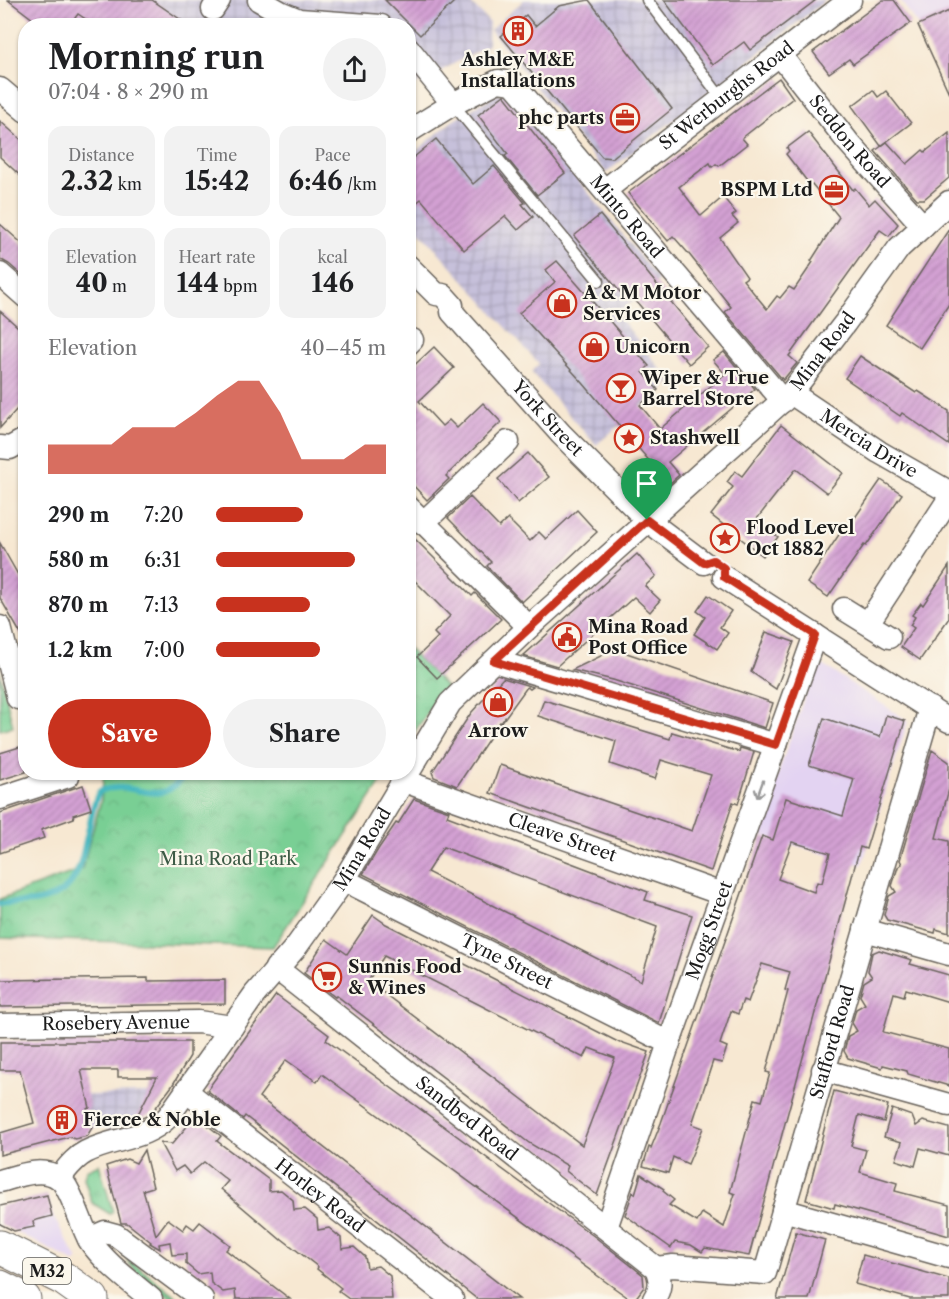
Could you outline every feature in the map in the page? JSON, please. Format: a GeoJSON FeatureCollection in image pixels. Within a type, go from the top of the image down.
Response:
{"type":"FeatureCollection","features":[{"type":"Feature","properties":{"kind":"highway","name":"M32"},"geometry":{"type":"LineString","coordinates":[[0,1247],[64,1279],[92,1299]]}},
{"type":"Feature","properties":{"kind":"highway","name":"M32"},"geometry":{"type":"LineString","coordinates":[[0,1287],[24,1299]]}},
{"type":"Feature","properties":{"kind":"street"},"geometry":{"type":"LineString","coordinates":[[259,0],[294,18]]}},
{"type":"Feature","properties":{"kind":"street","name":"St Werburghs Road"},"geometry":{"type":"LineString","coordinates":[[605,190],[850,0]]}},
{"type":"Feature","properties":{"kind":"street","name":"Seddon Road"},"geometry":{"type":"LineString","coordinates":[[780,54],[848,142],[923,226]]}},
{"type":"Feature","properties":{"kind":"street"},"geometry":{"type":"LineString","coordinates":[[416,58],[453,104]]}},
{"type":"Feature","properties":{"kind":"street","name":"Minto Road"},"geometry":{"type":"LineString","coordinates":[[416,127],[453,104],[498,81],[513,83],[787,397]]}},
{"type":"Feature","properties":{"kind":"street"},"geometry":{"type":"LineString","coordinates":[[0,89],[18,99]]}},
{"type":"Feature","properties":{"kind":"street","name":"Mina Road"},"geometry":{"type":"LineString","coordinates":[[416,761],[450,703],[529,627],[787,397],[845,323],[899,248],[923,226],[947,209]]}},
{"type":"Feature","properties":{"kind":"street"},"geometry":{"type":"LineString","coordinates":[[0,274],[18,290]]}},
{"type":"Feature","properties":{"kind":"street","name":"York Street"},"geometry":{"type":"LineString","coordinates":[[416,274],[436,294],[435,301],[444,312],[452,312],[561,434],[647,520],[704,563],[713,560],[724,568],[724,577],[815,635]]}},
{"type":"Feature","properties":{"kind":"street","name":"Mercia Drive"},"geometry":{"type":"LineString","coordinates":[[787,397],[949,492]]}},
{"type":"Feature","properties":{"kind":"street"},"geometry":{"type":"LineString","coordinates":[[416,514],[508,442]]}},
{"type":"Feature","properties":{"kind":"street"},"geometry":{"type":"LineString","coordinates":[[868,623],[949,499]]}},
{"type":"Feature","properties":{"kind":"street"},"geometry":{"type":"LineString","coordinates":[[416,516],[529,627]]}},
{"type":"Feature","properties":{"kind":"street"},"geometry":{"type":"LineString","coordinates":[[844,609],[890,636]]}},
{"type":"Feature","properties":{"kind":"street"},"geometry":{"type":"LineString","coordinates":[[0,627],[18,698]]}},
{"type":"Feature","properties":{"kind":"street"},"geometry":{"type":"LineString","coordinates":[[815,635],[949,721]]}},
{"type":"Feature","properties":{"kind":"street","name":"Mogg Street"},"geometry":{"type":"LineString","coordinates":[[606,1228],[669,1043],[815,635]]}},
{"type":"Feature","properties":{"kind":"street"},"geometry":{"type":"LineString","coordinates":[[494,661],[776,745]]}},
{"type":"Feature","properties":{"kind":"street","name":"Stafford Road"},"geometry":{"type":"LineString","coordinates":[[656,1269],[673,1266],[765,1273],[930,708]]}},
{"type":"Feature","properties":{"kind":"street"},"geometry":{"type":"LineString","coordinates":[[0,798],[56,780]]}},
{"type":"Feature","properties":{"kind":"street","name":"Mina Road"},"geometry":{"type":"LineString","coordinates":[[59,1178],[72,1162],[86,1152],[142,1134],[158,1126],[168,1117],[255,994],[296,947],[344,879],[404,781]]}},
{"type":"Feature","properties":{"kind":"street","name":"Cleave Street"},"geometry":{"type":"LineString","coordinates":[[404,781],[722,894]]}},
{"type":"Feature","properties":{"kind":"street","name":"Tyne Street"},"geometry":{"type":"LineString","coordinates":[[344,879],[669,1043]]}},
{"type":"Feature","properties":{"kind":"street"},"geometry":{"type":"LineString","coordinates":[[865,930],[949,954]]}},
{"type":"Feature","properties":{"kind":"street","name":"Sandbed Road"},"geometry":{"type":"LineString","coordinates":[[276,968],[656,1269]]}},
{"type":"Feature","properties":{"kind":"street","name":"Rosebery Avenue"},"geometry":{"type":"LineString","coordinates":[[0,1025],[198,1022],[232,1027]]}},
{"type":"Feature","properties":{"kind":"street"},"geometry":{"type":"LineString","coordinates":[[824,1070],[949,1105]]}},
{"type":"Feature","properties":{"kind":"street","name":"Horley Road"},"geometry":{"type":"LineString","coordinates":[[186,1091],[452,1299]]}},
{"type":"Feature","properties":{"kind":"street"},"geometry":{"type":"LineString","coordinates":[[0,1181],[37,1173],[59,1178],[66,1187],[89,1239],[109,1263],[151,1299]]}},
{"type":"Feature","properties":{"kind":"street"},"geometry":{"type":"LineString","coordinates":[[783,1210],[949,1257]]}},
{"type":"Feature","properties":{"kind":"street"},"geometry":{"type":"LineString","coordinates":[[89,1239],[105,1232],[116,1235],[202,1299]]}},
{"type":"Feature","properties":{"kind":"street"},"geometry":{"type":"LineString","coordinates":[[654,1299],[660,1287],[660,1278],[656,1269]]}},
{"type":"Feature","properties":{"kind":"lane"},"geometry":{"type":"LineString","coordinates":[[647,0],[722,99]]}},
{"type":"Feature","properties":{"kind":"lane"},"geometry":{"type":"LineString","coordinates":[[453,104],[599,281]]}},
{"type":"Feature","properties":{"kind":"shaded area"},"geometry":{"type":"Polygon","coordinates":[[[76,0],[468,0],[489,22],[488,45],[416,85],[416,18],[92,18],[95,14],[76,0]]]}},
{"type":"Feature","properties":{"kind":"shaded area"},"geometry":{"type":"Polygon","coordinates":[[[524,0],[826,0],[606,173],[490,30],[524,0]]]}},
{"type":"Feature","properties":{"kind":"shaded area"},"geometry":{"type":"Polygon","coordinates":[[[900,0],[947,0],[949,3],[949,93],[918,25],[900,0]]]}},
{"type":"Feature","properties":{"kind":"shaded area"},"geometry":{"type":"Polygon","coordinates":[[[507,92],[659,280],[617,314],[671,382],[596,445],[531,372],[539,364],[416,227],[416,151],[451,122],[495,95],[507,92]]]}},
{"type":"Feature","properties":{"kind":"shaded area"},"geometry":{"type":"Polygon","coordinates":[[[817,661],[908,721],[862,865],[757,834],[817,661]]]}},
{"type":"Feature","properties":{"kind":"shaded area"},"geometry":{"type":"Polygon","coordinates":[[[166,1095],[137,1121],[108,1130],[103,1125],[90,1128],[87,1136],[75,1139],[69,1137],[40,1145],[27,1096],[166,1095]]]}},
{"type":"Feature","properties":{"kind":"shaded area"},"geometry":{"type":"Polygon","coordinates":[[[47,1195],[53,1216],[78,1260],[74,1262],[3,1225],[2,1206],[47,1195]]]}},
{"type":"Feature","properties":{"kind":"green space"},"geometry":{"type":"Polygon","coordinates":[[[416,656],[446,687],[416,730],[416,656]]]}},
{"type":"Feature","properties":{"kind":"green space"},"geometry":{"type":"Polygon","coordinates":[[[0,672],[13,726],[0,730],[0,672]]]}},
{"type":"Feature","properties":{"kind":"green space","name":"Mina Road Park"},"geometry":{"type":"Polygon","coordinates":[[[103,780],[382,780],[273,947],[0,938],[0,899],[82,869],[101,800],[103,780]]]}},
{"type":"Feature","properties":{"kind":"green space"},"geometry":{"type":"Polygon","coordinates":[[[99,1164],[113,1212],[110,1214],[92,1203],[84,1178],[86,1170],[99,1164]]]}},
{"type":"Feature","properties":{"kind":"green space"},"geometry":{"type":"Polygon","coordinates":[[[127,1260],[179,1299],[166,1295],[150,1284],[136,1272],[127,1260]]]}},
{"type":"Feature","properties":{"kind":"building"},"geometry":{"type":"Polygon","coordinates":[[[8,0],[152,0],[178,18],[84,18],[78,14],[75,18],[32,18],[8,0]]]}},
{"type":"Feature","properties":{"kind":"building"},"geometry":{"type":"Polygon","coordinates":[[[385,0],[456,0],[420,35],[416,31],[416,18],[403,18],[385,0]]]}},
{"type":"Feature","properties":{"kind":"building"},"geometry":{"type":"Polygon","coordinates":[[[589,0],[672,109],[612,158],[602,157],[501,36],[526,15],[535,26],[559,6],[589,0]]]}},
{"type":"Feature","properties":{"kind":"building"},"geometry":{"type":"Polygon","coordinates":[[[664,0],[816,0],[750,50],[744,42],[713,65],[664,0]]]}},
{"type":"Feature","properties":{"kind":"building"},"geometry":{"type":"Polygon","coordinates":[[[883,0],[894,0],[911,23],[853,64],[849,59],[829,73],[813,52],[883,0]]]}},
{"type":"Feature","properties":{"kind":"building"},"geometry":{"type":"Polygon","coordinates":[[[949,11],[949,93],[918,25],[949,11]]]}},
{"type":"Feature","properties":{"kind":"building"},"geometry":{"type":"Polygon","coordinates":[[[779,78],[793,98],[742,138],[747,144],[719,166],[716,164],[712,167],[710,163],[679,187],[701,216],[723,197],[736,213],[732,216],[738,223],[720,238],[747,277],[743,280],[767,309],[777,296],[780,298],[789,287],[794,290],[839,217],[786,154],[789,151],[787,148],[808,132],[853,190],[855,188],[869,205],[875,199],[898,224],[889,236],[880,230],[871,242],[789,356],[797,363],[783,380],[725,312],[731,307],[688,253],[673,236],[668,241],[628,193],[779,78]]]}},
{"type":"Feature","properties":{"kind":"building"},"geometry":{"type":"Polygon","coordinates":[[[873,90],[878,97],[886,91],[911,123],[881,146],[852,106],[873,90]]]}},
{"type":"Feature","properties":{"kind":"building"},"geometry":{"type":"Polygon","coordinates":[[[504,95],[565,173],[537,195],[505,156],[508,154],[478,115],[504,95]]]}},
{"type":"Feature","properties":{"kind":"building"},"geometry":{"type":"Polygon","coordinates":[[[0,121],[18,137],[18,174],[0,157],[0,121]]]}},
{"type":"Feature","properties":{"kind":"building"},"geometry":{"type":"Polygon","coordinates":[[[949,133],[949,178],[924,199],[917,199],[875,151],[887,142],[907,164],[949,133]]]}},
{"type":"Feature","properties":{"kind":"building"},"geometry":{"type":"Polygon","coordinates":[[[436,139],[473,184],[494,166],[525,203],[522,204],[533,217],[518,230],[505,216],[464,250],[421,199],[416,203],[416,155],[436,139]]]}},
{"type":"Feature","properties":{"kind":"building"},"geometry":{"type":"Polygon","coordinates":[[[600,215],[708,347],[689,364],[625,288],[620,292],[574,236],[600,215]]]}},
{"type":"Feature","properties":{"kind":"building"},"geometry":{"type":"Polygon","coordinates":[[[0,224],[18,240],[18,272],[0,259],[0,224]]]}},
{"type":"Feature","properties":{"kind":"building"},"geometry":{"type":"Polygon","coordinates":[[[949,229],[949,304],[920,348],[886,325],[949,229]]]}},
{"type":"Feature","properties":{"kind":"building"},"geometry":{"type":"Polygon","coordinates":[[[557,261],[649,366],[643,372],[658,390],[640,405],[660,429],[725,374],[713,360],[724,352],[755,389],[668,462],[679,475],[669,484],[583,383],[519,313],[555,282],[546,270],[557,261]]]}},
{"type":"Feature","properties":{"kind":"building"},"geometry":{"type":"Polygon","coordinates":[[[0,311],[18,327],[18,408],[0,428],[0,311]]]}},
{"type":"Feature","properties":{"kind":"building"},"geometry":{"type":"Polygon","coordinates":[[[434,347],[454,368],[419,401],[442,426],[449,420],[457,428],[483,403],[501,422],[446,476],[449,479],[427,500],[416,488],[416,364],[434,347]]]}},
{"type":"Feature","properties":{"kind":"building"},"geometry":{"type":"Polygon","coordinates":[[[860,356],[916,393],[918,391],[949,411],[949,445],[902,413],[900,416],[845,378],[860,356]]]}},
{"type":"Feature","properties":{"kind":"building"},"geometry":{"type":"Polygon","coordinates":[[[781,425],[843,473],[827,493],[796,469],[756,520],[778,537],[763,556],[711,515],[733,487],[727,482],[735,471],[742,476],[781,425]]]}},
{"type":"Feature","properties":{"kind":"building"},"geometry":{"type":"Polygon","coordinates":[[[528,453],[549,477],[518,503],[498,479],[528,453]]]}},
{"type":"Feature","properties":{"kind":"building"},"geometry":{"type":"Polygon","coordinates":[[[881,480],[902,494],[828,597],[807,583],[842,530],[845,532],[881,480]]]}},
{"type":"Feature","properties":{"kind":"building"},"geometry":{"type":"Polygon","coordinates":[[[470,497],[499,527],[508,519],[530,541],[539,532],[546,539],[577,510],[597,532],[522,602],[487,566],[491,562],[448,518],[470,497]]]}},
{"type":"Feature","properties":{"kind":"building"},"geometry":{"type":"Polygon","coordinates":[[[416,540],[472,596],[475,593],[501,619],[437,678],[417,657],[438,637],[434,633],[450,616],[416,582],[416,540]]]}},
{"type":"Feature","properties":{"kind":"building"},"geometry":{"type":"Polygon","coordinates":[[[0,543],[18,575],[18,629],[0,598],[0,543]]]}},
{"type":"Feature","properties":{"kind":"building"},"geometry":{"type":"Polygon","coordinates":[[[637,554],[656,576],[645,586],[660,600],[650,612],[634,597],[557,666],[523,656],[637,554]]]}},
{"type":"Feature","properties":{"kind":"building"},"geometry":{"type":"Polygon","coordinates":[[[949,566],[949,618],[920,660],[901,647],[914,628],[910,625],[915,617],[912,615],[921,603],[923,605],[949,566]]]}},
{"type":"Feature","properties":{"kind":"building"},"geometry":{"type":"Polygon","coordinates":[[[708,595],[731,611],[720,627],[728,633],[717,649],[694,634],[705,617],[697,611],[708,595]]]}},
{"type":"Feature","properties":{"kind":"building"},"geometry":{"type":"Polygon","coordinates":[[[766,632],[794,642],[776,689],[751,672],[766,632]]]}},
{"type":"Feature","properties":{"kind":"building"},"geometry":{"type":"Polygon","coordinates":[[[615,649],[773,703],[765,728],[613,680],[572,670],[615,649]]]}},
{"type":"Feature","properties":{"kind":"building"},"geometry":{"type":"Polygon","coordinates":[[[503,678],[533,687],[530,689],[527,687],[500,722],[457,786],[434,777],[432,772],[471,713],[503,678]]]}},
{"type":"Feature","properties":{"kind":"building"},"geometry":{"type":"Polygon","coordinates":[[[544,700],[670,739],[672,732],[739,752],[740,748],[754,752],[738,804],[733,802],[711,871],[490,793],[500,765],[692,831],[711,775],[661,760],[655,779],[610,764],[616,741],[538,716],[544,700]]]}},
{"type":"Feature","properties":{"kind":"building"},"geometry":{"type":"Polygon","coordinates":[[[886,715],[905,721],[866,849],[860,847],[749,1256],[705,1248],[702,1252],[691,1245],[675,1242],[671,1248],[625,1215],[641,1174],[664,1189],[663,1191],[674,1200],[669,1205],[697,1222],[702,1213],[724,1227],[735,1194],[730,1192],[755,1099],[762,1101],[770,1073],[766,1072],[788,991],[785,990],[790,972],[762,964],[748,1002],[743,1000],[738,1014],[731,1011],[720,1044],[727,1047],[722,1063],[713,1061],[692,1124],[703,1128],[688,1164],[673,1157],[668,1173],[643,1166],[649,1147],[651,1148],[661,1123],[762,836],[773,840],[786,798],[843,816],[854,779],[809,765],[824,718],[880,737],[886,715]],[[792,842],[778,879],[814,892],[817,882],[822,883],[830,853],[792,842]]]}},
{"type":"Feature","properties":{"kind":"building"},"geometry":{"type":"Polygon","coordinates":[[[18,747],[18,774],[0,780],[0,753],[18,747]]]}},
{"type":"Feature","properties":{"kind":"building"},"geometry":{"type":"Polygon","coordinates":[[[932,750],[949,762],[949,789],[936,838],[949,841],[949,933],[936,929],[935,933],[887,920],[884,915],[889,896],[896,892],[892,886],[898,867],[902,864],[900,860],[932,750]]]}},
{"type":"Feature","properties":{"kind":"building"},"geometry":{"type":"Polygon","coordinates":[[[83,785],[91,809],[41,830],[44,838],[0,853],[0,813],[83,785]]]}},
{"type":"Feature","properties":{"kind":"building"},"geometry":{"type":"Polygon","coordinates":[[[414,799],[449,811],[447,816],[648,892],[645,900],[692,915],[659,1023],[363,874],[396,823],[398,824],[414,799]],[[443,847],[427,872],[641,981],[657,927],[443,847]]]}},
{"type":"Feature","properties":{"kind":"building"},"geometry":{"type":"Polygon","coordinates":[[[373,915],[386,924],[620,1043],[649,1052],[597,1195],[566,1171],[568,1166],[529,1143],[304,973],[326,939],[347,954],[373,915]],[[384,956],[368,981],[582,1145],[615,1058],[589,1048],[584,1058],[384,956]]]}},
{"type":"Feature","properties":{"kind":"building"},"geometry":{"type":"Polygon","coordinates":[[[879,950],[912,960],[910,964],[949,975],[949,1002],[906,989],[904,996],[894,993],[883,1032],[949,1049],[949,1086],[908,1074],[907,1071],[883,1065],[882,1068],[848,1058],[844,1051],[848,1036],[857,1031],[852,1023],[856,1009],[865,1004],[860,996],[864,982],[872,977],[868,971],[872,953],[879,950]]]}},
{"type":"Feature","properties":{"kind":"building"},"geometry":{"type":"Polygon","coordinates":[[[148,978],[148,981],[225,980],[225,1004],[0,1007],[0,980],[148,978]]]}},
{"type":"Feature","properties":{"kind":"building"},"geometry":{"type":"Polygon","coordinates":[[[276,995],[329,1035],[326,1040],[595,1237],[643,1275],[644,1287],[635,1299],[630,1299],[613,1287],[322,1074],[317,1082],[286,1060],[259,1097],[519,1299],[477,1299],[245,1116],[243,1119],[207,1090],[276,995]]]}},
{"type":"Feature","properties":{"kind":"building"},"geometry":{"type":"Polygon","coordinates":[[[0,1042],[190,1042],[190,1056],[172,1086],[151,1114],[134,1122],[157,1077],[118,1077],[118,1070],[81,1070],[92,1128],[87,1136],[75,1139],[69,1137],[0,1155],[0,1133],[34,1123],[20,1070],[0,1070],[0,1042]]]}},
{"type":"Feature","properties":{"kind":"building"},"geometry":{"type":"Polygon","coordinates":[[[834,1091],[888,1105],[884,1122],[859,1115],[851,1146],[866,1150],[860,1172],[897,1183],[895,1191],[949,1205],[949,1236],[835,1204],[834,1208],[806,1200],[834,1091]]]}},
{"type":"Feature","properties":{"kind":"building"},"geometry":{"type":"Polygon","coordinates":[[[892,1109],[912,1116],[916,1126],[923,1121],[949,1128],[949,1156],[920,1148],[915,1166],[896,1160],[902,1142],[884,1137],[892,1109]]]}},
{"type":"Feature","properties":{"kind":"building"},"geometry":{"type":"Polygon","coordinates":[[[196,1116],[221,1136],[217,1141],[269,1180],[269,1191],[281,1190],[293,1200],[294,1210],[305,1209],[317,1219],[318,1230],[329,1228],[341,1238],[342,1249],[354,1247],[365,1257],[367,1268],[378,1266],[390,1276],[392,1299],[349,1299],[338,1291],[341,1288],[317,1269],[318,1267],[281,1240],[221,1189],[228,1181],[204,1162],[190,1174],[183,1166],[175,1171],[160,1143],[172,1144],[196,1116]]]}},
{"type":"Feature","properties":{"kind":"building"},"geometry":{"type":"Polygon","coordinates":[[[144,1150],[153,1187],[143,1190],[156,1235],[168,1219],[183,1230],[187,1224],[194,1229],[200,1222],[230,1245],[226,1250],[290,1299],[236,1299],[235,1290],[223,1292],[211,1283],[210,1272],[198,1274],[186,1264],[186,1254],[172,1255],[170,1242],[159,1244],[160,1249],[127,1223],[121,1223],[106,1166],[127,1159],[136,1163],[144,1150]]]}},
{"type":"Feature","properties":{"kind":"building"},"geometry":{"type":"Polygon","coordinates":[[[47,1195],[52,1216],[33,1221],[34,1227],[14,1231],[0,1224],[0,1206],[47,1195]]]}},
{"type":"Feature","properties":{"kind":"building"},"geometry":{"type":"Polygon","coordinates":[[[796,1232],[825,1240],[809,1299],[777,1299],[796,1232]]]}},
{"type":"Feature","properties":{"kind":"building"},"geometry":{"type":"Polygon","coordinates":[[[863,1255],[949,1279],[949,1299],[910,1299],[855,1284],[863,1255]]]}},
{"type":"Feature","properties":{"kind":"waterway"},"geometry":{"type":"LineString","coordinates":[[0,904],[33,902],[48,898],[60,893],[69,885],[83,854],[94,804],[100,791],[125,788],[156,793],[166,791],[180,780]]}},
{"type":"Feature","properties":{"kind":"place","name":"Ashley M&E Installations"},"geometry":{"type":"Point","coordinates":[518,31]}},
{"type":"Feature","properties":{"kind":"place","name":"phc parts"},"geometry":{"type":"Point","coordinates":[625,118]}},
{"type":"Feature","properties":{"kind":"place","name":"BSPM Ltd"},"geometry":{"type":"Point","coordinates":[834,190]}},
{"type":"Feature","properties":{"kind":"place","name":"A & M Motor Services"},"geometry":{"type":"Point","coordinates":[562,303]}},
{"type":"Feature","properties":{"kind":"place","name":"Unicorn"},"geometry":{"type":"Point","coordinates":[594,347]}},
{"type":"Feature","properties":{"kind":"place","name":"Wiper & True Barrel Store"},"geometry":{"type":"Point","coordinates":[621,388]}},
{"type":"Feature","properties":{"kind":"place","name":"Stashwell"},"geometry":{"type":"Point","coordinates":[629,438]}},
{"type":"Feature","properties":{"kind":"place","name":"Flood Level Oct 1882"},"geometry":{"type":"Point","coordinates":[725,538]}},
{"type":"Feature","properties":{"kind":"place","name":"Mina Road Post Office"},"geometry":{"type":"Point","coordinates":[567,637]}},
{"type":"Feature","properties":{"kind":"place","name":"Arrow"},"geometry":{"type":"Point","coordinates":[498,702]}},
{"type":"Feature","properties":{"kind":"place","name":"Sunnis Food & Wines"},"geometry":{"type":"Point","coordinates":[327,977]}},
{"type":"Feature","properties":{"kind":"place","name":"Fierce & Noble"},"geometry":{"type":"Point","coordinates":[62,1120]}},
{"type":"Feature","properties":{"kind":"route"},"geometry":{"type":"LineString","coordinates":[[647,520],[704,563],[713,560],[724,568],[724,577],[815,635],[776,745],[494,661],[647,520]]}}]}
